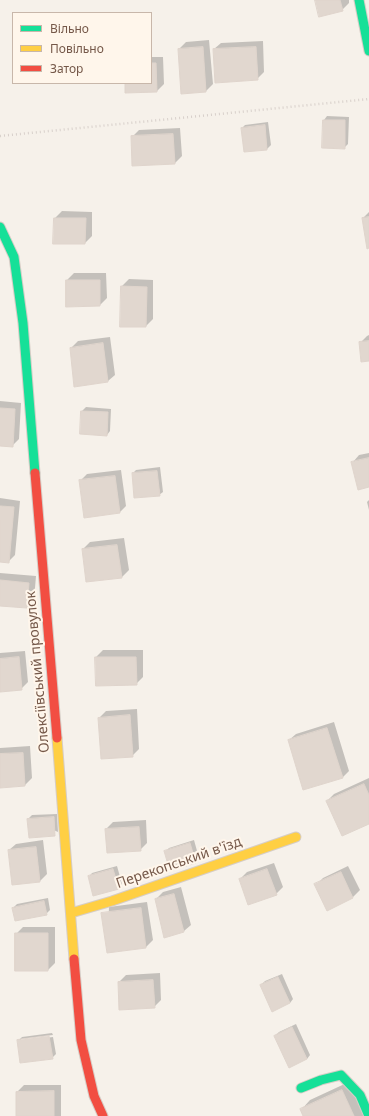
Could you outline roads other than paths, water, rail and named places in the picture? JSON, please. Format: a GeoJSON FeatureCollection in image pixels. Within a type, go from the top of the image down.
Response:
{"type":"FeatureCollection","features":[{"type":"Feature","properties":{"kind":"street"},"geometry":{"type":"LineString","coordinates":[[359,0],[369,50]]}},
{"type":"Feature","properties":{"kind":"street","name":"Олексіївський провулок"},"geometry":{"type":"LineString","coordinates":[[0,227],[14,256],[23,323],[81,1040],[94,1096],[103,1116]]}},
{"type":"Feature","properties":{"kind":"street","name":"Перекопський в'їзд"},"geometry":{"type":"LineString","coordinates":[[71,913],[112,901],[296,837]]}},
{"type":"Feature","properties":{"kind":"street"},"geometry":{"type":"LineString","coordinates":[[301,1088],[321,1080],[341,1075],[360,1095],[369,1116]]}}]}
